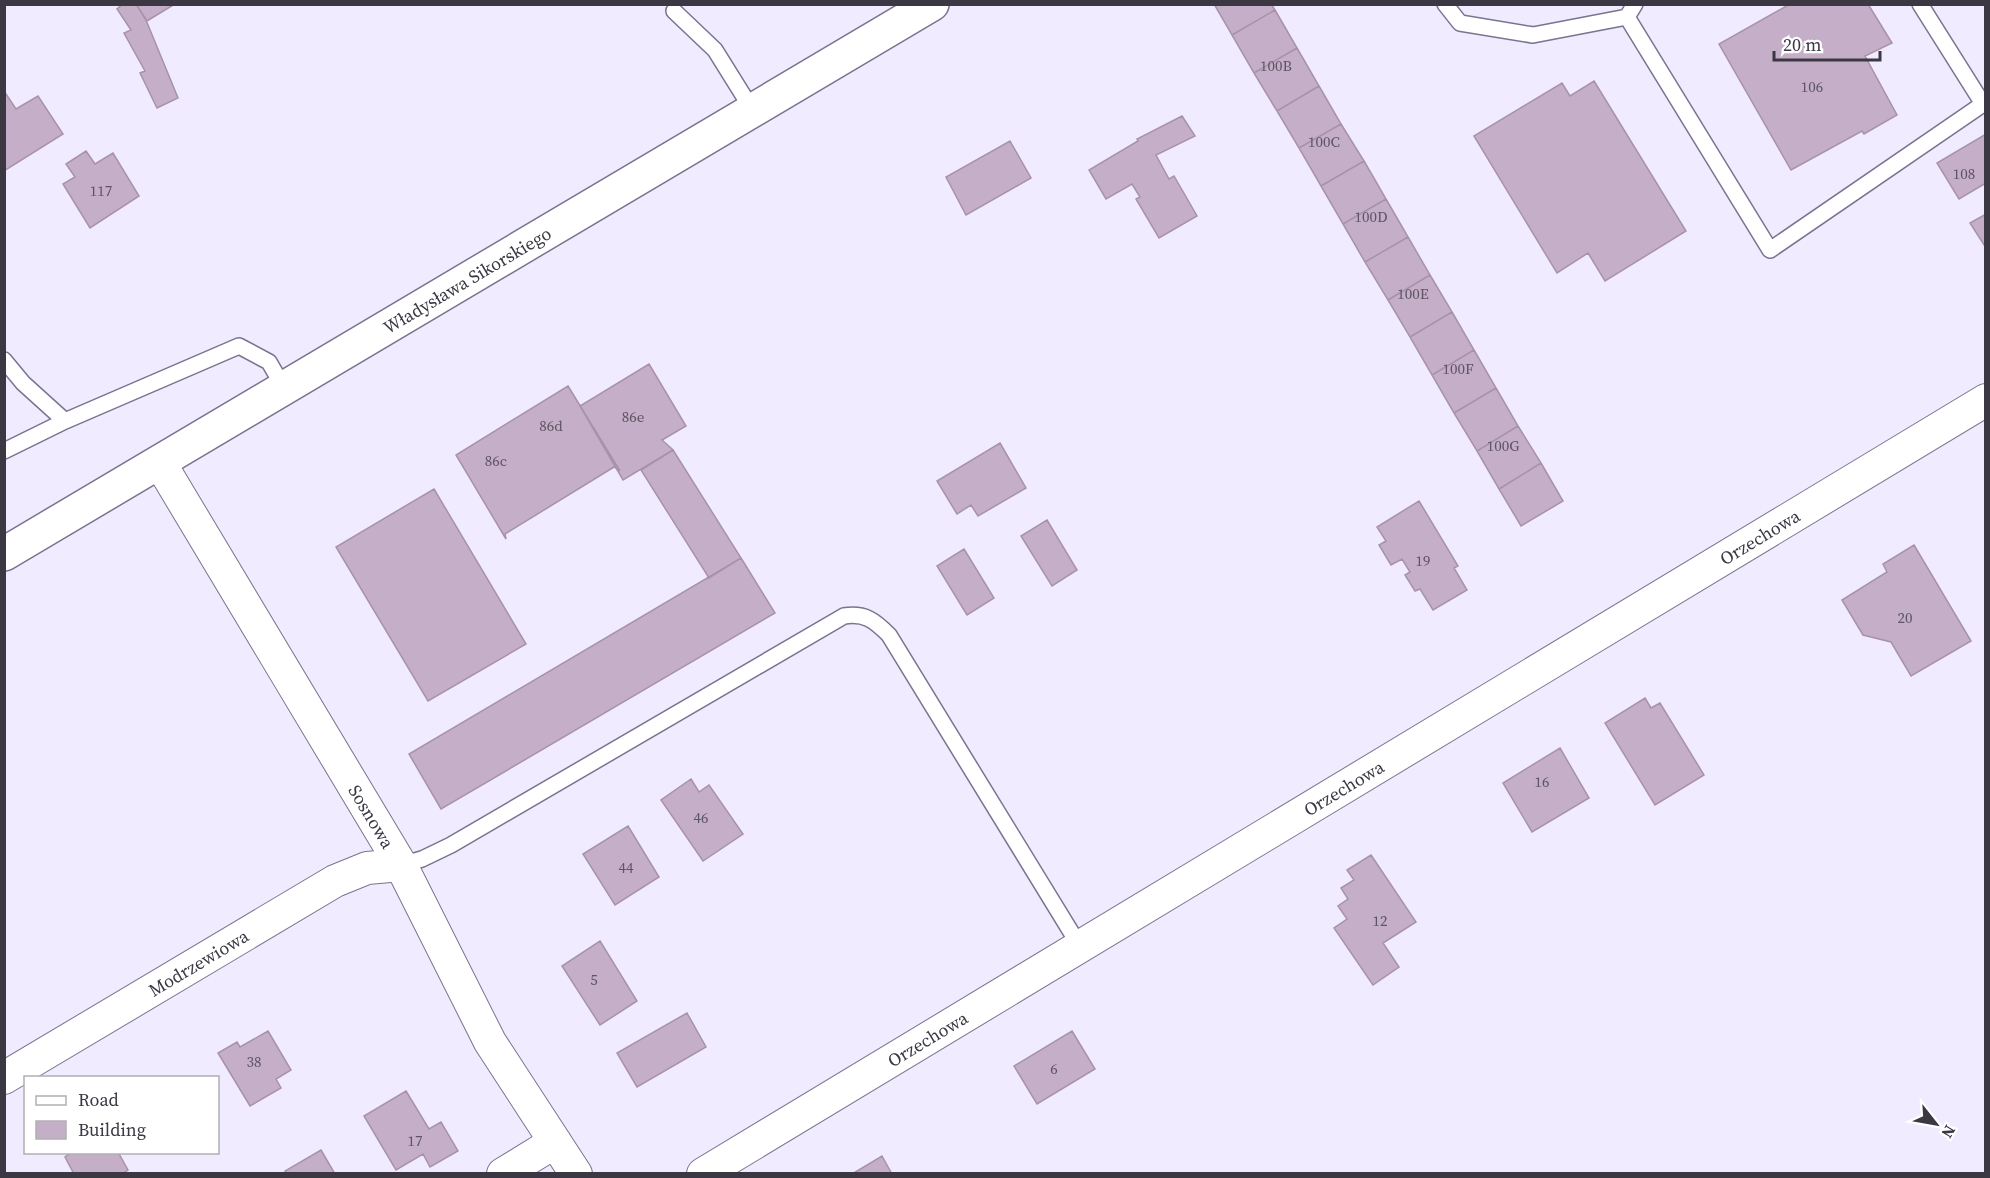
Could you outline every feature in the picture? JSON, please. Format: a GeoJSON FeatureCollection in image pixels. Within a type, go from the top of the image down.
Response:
{"type":"FeatureCollection","features":[{"type":"Feature","properties":{"kind":"main road","name":"Władysława Sikorskiego"},"geometry":{"type":"LineString","coordinates":[[6,550],[160,463],[932,4]]}},
{"type":"Feature","properties":{"kind":"street","name":"Orzechowa"},"geometry":{"type":"LineString","coordinates":[[703,1173],[1986,400]]}},
{"type":"Feature","properties":{"kind":"street","name":"Sosnowa"},"geometry":{"type":"LineString","coordinates":[[160,463],[400,864],[490,1042],[576,1173]]}},
{"type":"Feature","properties":{"kind":"street","name":"Modrzewiowa"},"geometry":{"type":"LineString","coordinates":[[4,1078],[335,881],[367,868],[400,864]]}},
{"type":"Feature","properties":{"kind":"street"},"geometry":{"type":"LineString","coordinates":[[503,1173],[555,1142]]}},
{"type":"Feature","properties":{"kind":"lane"},"geometry":{"type":"LineString","coordinates":[[1444,4],[1460,24],[1533,35],[1631,11],[1770,250],[1983,104],[1920,4]]}},
{"type":"Feature","properties":{"kind":"lane"},"geometry":{"type":"LineString","coordinates":[[674,11],[715,50],[753,111]]}},
{"type":"Feature","properties":{"kind":"lane"},"geometry":{"type":"LineString","coordinates":[[4,451],[65,421],[238,346],[269,362],[284,388]]}},
{"type":"Feature","properties":{"kind":"lane"},"geometry":{"type":"LineString","coordinates":[[4,360],[23,383],[65,421]]}},
{"type":"Feature","properties":{"kind":"lane"},"geometry":{"type":"LineString","coordinates":[[400,864],[422,859],[451,845],[844,616],[856,614],[868,616],[889,635],[1079,945]]}},
{"type":"Feature","properties":{"kind":"building"},"geometry":{"type":"Polygon","coordinates":[[[123,4],[136,4],[146,20],[178,98],[157,108],[140,73],[145,71],[124,33],[131,30],[117,9],[123,4]]]}},
{"type":"Feature","properties":{"kind":"building"},"geometry":{"type":"Polygon","coordinates":[[[136,4],[175,4],[147,21],[136,4]]]}},
{"type":"Feature","properties":{"kind":"building"},"geometry":{"type":"Polygon","coordinates":[[[1214,4],[1271,4],[1275,10],[1232,35],[1214,4]]]}},
{"type":"Feature","properties":{"kind":"building"},"geometry":{"type":"Polygon","coordinates":[[[1790,4],[1868,4],[1892,43],[1865,56],[1897,115],[1864,134],[1862,131],[1791,170],[1719,44],[1790,4]]]}},
{"type":"Feature","properties":{"kind":"building"},"geometry":{"type":"Polygon","coordinates":[[[1275,10],[1297,48],[1254,73],[1232,35],[1275,10]]]}},
{"type":"Feature","properties":{"kind":"building"},"geometry":{"type":"Polygon","coordinates":[[[1297,48],[1319,86],[1277,111],[1254,73],[1297,48]]]}},
{"type":"Feature","properties":{"kind":"building"},"geometry":{"type":"Polygon","coordinates":[[[1594,81],[1686,231],[1605,281],[1588,253],[1557,273],[1474,136],[1562,83],[1570,96],[1594,81]]]}},
{"type":"Feature","properties":{"kind":"building"},"geometry":{"type":"Polygon","coordinates":[[[1319,86],[1341,124],[1299,148],[1277,111],[1319,86]]]}},
{"type":"Feature","properties":{"kind":"building"},"geometry":{"type":"Polygon","coordinates":[[[4,91],[16,109],[38,96],[63,134],[4,171],[4,91]]]}},
{"type":"Feature","properties":{"kind":"building"},"geometry":{"type":"Polygon","coordinates":[[[1182,116],[1195,136],[1156,155],[1169,179],[1174,176],[1197,216],[1159,238],[1136,199],[1140,197],[1132,184],[1106,199],[1089,170],[1138,141],[1137,139],[1182,116]]]}},
{"type":"Feature","properties":{"kind":"building"},"geometry":{"type":"Polygon","coordinates":[[[1341,124],[1364,161],[1321,186],[1299,148],[1341,124]]]}},
{"type":"Feature","properties":{"kind":"building"},"geometry":{"type":"Polygon","coordinates":[[[1986,134],[1986,183],[1959,199],[1937,163],[1986,134]]]}},
{"type":"Feature","properties":{"kind":"building"},"geometry":{"type":"Polygon","coordinates":[[[1010,141],[1031,178],[966,215],[946,177],[1010,141]]]}},
{"type":"Feature","properties":{"kind":"building"},"geometry":{"type":"Polygon","coordinates":[[[86,151],[95,164],[113,153],[139,196],[90,228],[63,184],[75,177],[66,164],[86,151]]]}},
{"type":"Feature","properties":{"kind":"building"},"geometry":{"type":"Polygon","coordinates":[[[1364,161],[1386,199],[1343,224],[1321,186],[1364,161]]]}},
{"type":"Feature","properties":{"kind":"building"},"geometry":{"type":"Polygon","coordinates":[[[1386,199],[1408,237],[1365,262],[1343,224],[1386,199]]]}},
{"type":"Feature","properties":{"kind":"building"},"geometry":{"type":"Polygon","coordinates":[[[1986,214],[1986,248],[1970,223],[1986,214]]]}},
{"type":"Feature","properties":{"kind":"building"},"geometry":{"type":"Polygon","coordinates":[[[1408,237],[1430,275],[1388,300],[1365,262],[1408,237]]]}},
{"type":"Feature","properties":{"kind":"building"},"geometry":{"type":"Polygon","coordinates":[[[1430,275],[1452,312],[1410,337],[1388,300],[1430,275]]]}},
{"type":"Feature","properties":{"kind":"building"},"geometry":{"type":"Polygon","coordinates":[[[1452,312],[1474,350],[1432,375],[1410,337],[1452,312]]]}},
{"type":"Feature","properties":{"kind":"building"},"geometry":{"type":"Polygon","coordinates":[[[1474,350],[1496,388],[1454,413],[1432,375],[1474,350]]]}},
{"type":"Feature","properties":{"kind":"building"},"geometry":{"type":"Polygon","coordinates":[[[649,364],[686,426],[662,440],[673,450],[623,480],[580,406],[649,364]]]}},
{"type":"Feature","properties":{"kind":"building"},"geometry":{"type":"Polygon","coordinates":[[[568,386],[620,471],[614,467],[505,534],[506,539],[456,455],[568,386]]]}},
{"type":"Feature","properties":{"kind":"building"},"geometry":{"type":"Polygon","coordinates":[[[1496,388],[1518,426],[1477,451],[1454,413],[1496,388]]]}},
{"type":"Feature","properties":{"kind":"building"},"geometry":{"type":"Polygon","coordinates":[[[1518,426],[1541,463],[1499,489],[1477,451],[1518,426]]]}},
{"type":"Feature","properties":{"kind":"building"},"geometry":{"type":"Polygon","coordinates":[[[1000,443],[1026,488],[978,516],[971,505],[957,514],[937,481],[1000,443]]]}},
{"type":"Feature","properties":{"kind":"building"},"geometry":{"type":"Polygon","coordinates":[[[673,450],[741,558],[709,578],[641,470],[673,450]]]}},
{"type":"Feature","properties":{"kind":"building"},"geometry":{"type":"Polygon","coordinates":[[[1541,463],[1563,501],[1521,526],[1499,489],[1541,463]]]}},
{"type":"Feature","properties":{"kind":"building"},"geometry":{"type":"Polygon","coordinates":[[[434,489],[526,644],[428,701],[336,547],[434,489]]]}},
{"type":"Feature","properties":{"kind":"building"},"geometry":{"type":"Polygon","coordinates":[[[1419,501],[1458,566],[1454,568],[1467,590],[1433,610],[1420,589],[1415,591],[1405,575],[1410,572],[1402,559],[1391,565],[1379,545],[1386,541],[1377,527],[1419,501]]]}},
{"type":"Feature","properties":{"kind":"building"},"geometry":{"type":"Polygon","coordinates":[[[1047,520],[1077,570],[1052,586],[1021,536],[1047,520]]]}},
{"type":"Feature","properties":{"kind":"building"},"geometry":{"type":"Polygon","coordinates":[[[1914,545],[1971,641],[1911,676],[1891,642],[1863,635],[1842,600],[1887,572],[1883,564],[1914,545]]]}},
{"type":"Feature","properties":{"kind":"building"},"geometry":{"type":"Polygon","coordinates":[[[964,549],[994,598],[967,615],[937,566],[964,549]]]}},
{"type":"Feature","properties":{"kind":"building"},"geometry":{"type":"Polygon","coordinates":[[[741,558],[775,613],[441,809],[409,754],[741,558]]]}},
{"type":"Feature","properties":{"kind":"building"},"geometry":{"type":"Polygon","coordinates":[[[1645,698],[1651,708],[1660,703],[1704,775],[1655,805],[1605,723],[1645,698]]]}},
{"type":"Feature","properties":{"kind":"building"},"geometry":{"type":"Polygon","coordinates":[[[1560,748],[1589,798],[1532,832],[1503,783],[1560,748]]]}},
{"type":"Feature","properties":{"kind":"building"},"geometry":{"type":"Polygon","coordinates":[[[691,779],[699,792],[709,785],[743,834],[703,861],[661,800],[691,779]]]}},
{"type":"Feature","properties":{"kind":"building"},"geometry":{"type":"Polygon","coordinates":[[[628,826],[659,877],[615,905],[583,854],[628,826]]]}},
{"type":"Feature","properties":{"kind":"building"},"geometry":{"type":"Polygon","coordinates":[[[1371,855],[1416,922],[1383,943],[1399,967],[1373,985],[1334,928],[1347,919],[1338,906],[1348,899],[1341,888],[1354,880],[1347,870],[1371,855]]]}},
{"type":"Feature","properties":{"kind":"building"},"geometry":{"type":"Polygon","coordinates":[[[600,941],[637,1001],[600,1025],[562,966],[600,941]]]}},
{"type":"Feature","properties":{"kind":"building"},"geometry":{"type":"Polygon","coordinates":[[[687,1013],[706,1047],[637,1087],[617,1053],[687,1013]]]}},
{"type":"Feature","properties":{"kind":"building"},"geometry":{"type":"Polygon","coordinates":[[[268,1031],[291,1070],[276,1079],[281,1088],[250,1106],[218,1053],[237,1042],[240,1047],[268,1031]]]}},
{"type":"Feature","properties":{"kind":"building"},"geometry":{"type":"Polygon","coordinates":[[[1072,1031],[1095,1069],[1037,1104],[1014,1066],[1072,1031]]]}},
{"type":"Feature","properties":{"kind":"building"},"geometry":{"type":"Polygon","coordinates":[[[406,1091],[429,1129],[441,1122],[458,1151],[430,1167],[423,1154],[396,1170],[364,1116],[406,1091]]]}},
{"type":"Feature","properties":{"kind":"building"},"geometry":{"type":"Polygon","coordinates":[[[321,1150],[335,1174],[286,1174],[285,1171],[321,1150]]]}},
{"type":"Feature","properties":{"kind":"building"},"geometry":{"type":"Polygon","coordinates":[[[69,1154],[119,1154],[128,1170],[122,1174],[74,1174],[65,1157],[69,1154]]]}},
{"type":"Feature","properties":{"kind":"building"},"geometry":{"type":"Polygon","coordinates":[[[882,1156],[892,1174],[852,1174],[882,1156]]]}}]}
